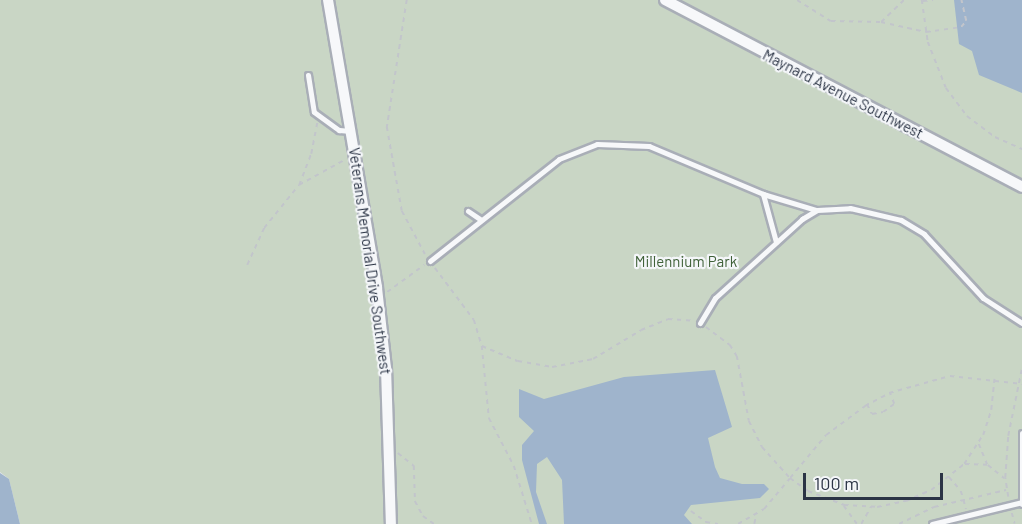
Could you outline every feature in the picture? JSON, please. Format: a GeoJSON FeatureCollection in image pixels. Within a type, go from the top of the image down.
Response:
{"type":"FeatureCollection","features":[{"type":"Feature","properties":{"kind":"street","name":"Veterans Memorial Drive Southwest"},"geometry":{"type":"LineString","coordinates":[[328,0],[378,296],[390,450],[391,524]]}},
{"type":"Feature","properties":{"kind":"street","name":"Maynard Avenue Southwest"},"geometry":{"type":"LineString","coordinates":[[665,0],[1022,187]]}},
{"type":"Feature","properties":{"kind":"lane"},"geometry":{"type":"LineString","coordinates":[[308,75],[318,116],[339,130],[351,131]]}},
{"type":"Feature","properties":{"kind":"lane"},"geometry":{"type":"LineString","coordinates":[[430,261],[480,219],[559,159],[583,147],[614,142],[649,146],[763,194],[817,210],[850,208],[901,220],[939,246],[996,309],[1022,323]]}},
{"type":"Feature","properties":{"kind":"lane"},"geometry":{"type":"LineString","coordinates":[[763,194],[776,242]]}},
{"type":"Feature","properties":{"kind":"lane"},"geometry":{"type":"LineString","coordinates":[[700,323],[715,298],[776,242],[817,210]]}},
{"type":"Feature","properties":{"kind":"lane"},"geometry":{"type":"LineString","coordinates":[[468,211],[480,219]]}},
{"type":"Feature","properties":{"kind":"lane"},"geometry":{"type":"LineString","coordinates":[[932,524],[1022,503],[1022,433]]}},
{"type":"Feature","properties":{"kind":"path"},"geometry":{"type":"LineString","coordinates":[[407,0],[387,127],[402,211],[430,261],[468,308],[482,346],[489,418],[514,466],[532,524]]}},
{"type":"Feature","properties":{"kind":"path"},"geometry":{"type":"LineString","coordinates":[[797,0],[831,21],[880,22],[926,32],[961,27],[966,21],[961,0]]}},
{"type":"Feature","properties":{"kind":"path"},"geometry":{"type":"LineString","coordinates":[[880,22],[904,0]]}},
{"type":"Feature","properties":{"kind":"path"},"geometry":{"type":"LineString","coordinates":[[933,0],[922,1],[926,32],[946,88],[967,116],[995,137],[1022,149]]}},
{"type":"Feature","properties":{"kind":"path"},"geometry":{"type":"LineString","coordinates":[[247,265],[264,228],[299,185],[311,154],[318,116]]}},
{"type":"Feature","properties":{"kind":"path"},"geometry":{"type":"LineString","coordinates":[[299,185],[355,155]]}},
{"type":"Feature","properties":{"kind":"path"},"geometry":{"type":"LineString","coordinates":[[378,296],[430,261]]}},
{"type":"Feature","properties":{"kind":"path"},"geometry":{"type":"LineString","coordinates":[[482,346],[518,362],[552,367],[593,359],[641,330],[669,319],[700,323],[723,338],[737,356],[749,422],[762,447],[790,478],[808,491],[843,505],[872,507],[906,501],[949,477],[964,464],[979,442],[991,410],[994,378]]}},
{"type":"Feature","properties":{"kind":"path"},"geometry":{"type":"LineString","coordinates":[[1014,524],[1005,478],[1018,382],[1022,368]]}},
{"type":"Feature","properties":{"kind":"path"},"geometry":{"type":"LineString","coordinates":[[754,524],[757,516],[826,435],[867,404],[889,393],[950,376],[994,378],[1022,384]]}},
{"type":"Feature","properties":{"kind":"path"},"geometry":{"type":"LineString","coordinates":[[867,404],[872,414],[883,412],[894,404],[889,393]]}},
{"type":"Feature","properties":{"kind":"path"},"geometry":{"type":"LineString","coordinates":[[979,442],[988,465],[1005,478]]}},
{"type":"Feature","properties":{"kind":"path"},"geometry":{"type":"LineString","coordinates":[[390,450],[414,466],[415,501],[423,516],[434,524]]}},
{"type":"Feature","properties":{"kind":"path"},"geometry":{"type":"LineString","coordinates":[[964,464],[988,465]]}},
{"type":"Feature","properties":{"kind":"path"},"geometry":{"type":"LineString","coordinates":[[949,477],[964,499]]}},
{"type":"Feature","properties":{"kind":"path"},"geometry":{"type":"LineString","coordinates":[[899,524],[934,507],[1007,490]]}},
{"type":"Feature","properties":{"kind":"path"},"geometry":{"type":"LineString","coordinates":[[843,505],[859,524],[872,507]]}},
{"type":"Feature","properties":{"kind":"path"},"geometry":{"type":"LineString","coordinates":[[691,511],[706,523],[718,524]]}},
{"type":"Feature","properties":{"kind":"path"},"geometry":{"type":"LineString","coordinates":[[738,524],[757,516]]}},
{"type":"Feature","properties":{"kind":"green space","name":"Millennium Park"},"geometry":{"type":"Polygon","coordinates":[[[0,0],[1022,0],[1022,524],[20,524],[9,479],[0,472],[0,0]]]}},
{"type":"Feature","properties":{"kind":"water"},"geometry":{"type":"Polygon","coordinates":[[[954,0],[1022,0],[1022,93],[979,75],[972,51],[959,44],[954,0]]]}},
{"type":"Feature","properties":{"kind":"water"},"geometry":{"type":"Polygon","coordinates":[[[715,370],[732,427],[708,438],[715,467],[720,478],[742,484],[764,484],[769,489],[760,498],[691,505],[684,515],[692,524],[564,524],[562,480],[547,457],[537,464],[536,492],[547,524],[539,524],[522,460],[522,445],[534,431],[519,417],[519,389],[544,399],[624,377],[715,370]]]}},
{"type":"Feature","properties":{"kind":"water"},"geometry":{"type":"Polygon","coordinates":[[[0,473],[9,479],[20,524],[0,524],[0,473]]]}}]}
